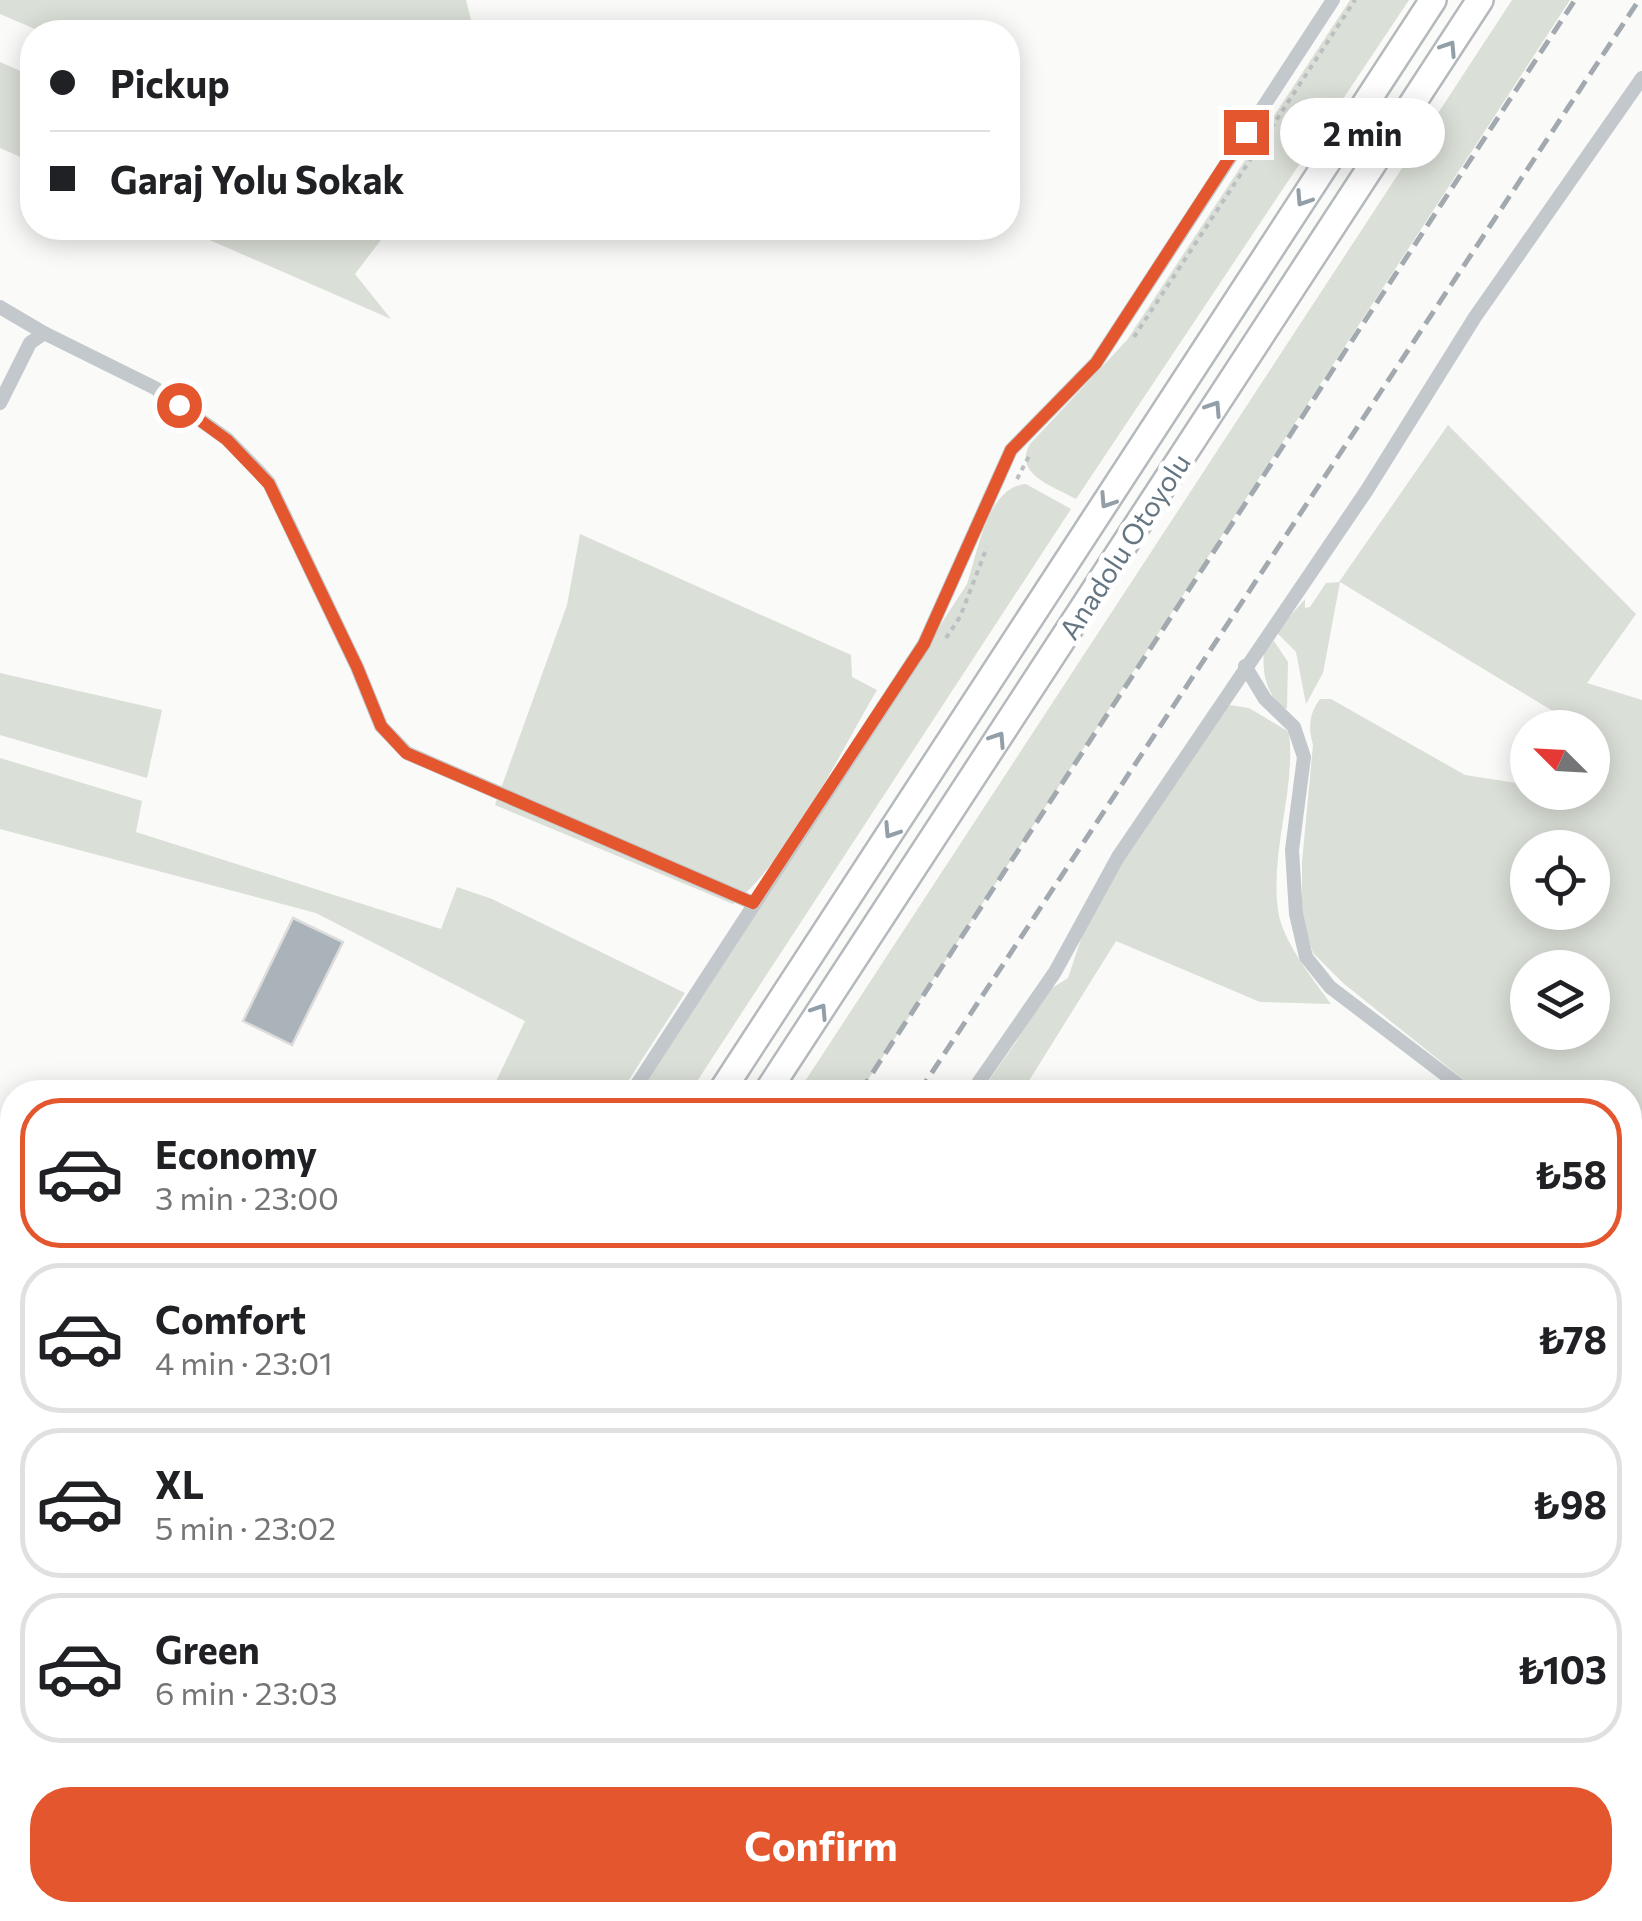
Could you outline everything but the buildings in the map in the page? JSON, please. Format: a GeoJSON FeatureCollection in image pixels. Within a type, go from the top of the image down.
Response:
{"type":"FeatureCollection","features":[{"type":"Feature","properties":{"kind":"highway","name":"Anadolu Otoyolu"},"geometry":{"type":"LineString","coordinates":[[729,1080],[1433,0]]}},
{"type":"Feature","properties":{"kind":"highway","name":"Anadolu Otoyolu"},"geometry":{"type":"LineString","coordinates":[[775,1080],[1480,0]]}},
{"type":"Feature","properties":{"kind":"street"},"geometry":{"type":"LineString","coordinates":[[640,1080],[924,644],[1011,450],[1096,363],[1333,0]]}},
{"type":"Feature","properties":{"kind":"street"},"geometry":{"type":"LineString","coordinates":[[980,1080],[1055,972],[1118,857],[1367,490],[1475,317],[1642,78]]}},
{"type":"Feature","properties":{"kind":"street"},"geometry":{"type":"LineString","coordinates":[[0,307],[155,388],[227,440],[260,473],[269,484],[357,667],[381,726],[406,753],[753,903]]}},
{"type":"Feature","properties":{"kind":"street"},"geometry":{"type":"LineString","coordinates":[[0,402],[30,343],[44,333]]}},
{"type":"Feature","properties":{"kind":"street"},"geometry":{"type":"LineString","coordinates":[[1246,666],[1265,699],[1294,727],[1304,757],[1292,850],[1296,914],[1306,957],[1330,987],[1452,1080]]}},
{"type":"Feature","properties":{"kind":"path"},"geometry":{"type":"LineString","coordinates":[[1012,490],[1027,460]]}},
{"type":"Feature","properties":{"kind":"shaded area"},"geometry":{"type":"Polygon","coordinates":[[[0,0],[466,0],[471,20],[20,23],[0,14],[0,0]]]}},
{"type":"Feature","properties":{"kind":"shaded area"},"geometry":{"type":"Polygon","coordinates":[[[1350,0],[1409,0],[1076,499],[1047,484],[1027,464],[1030,444],[1127,340],[1350,0]]]}},
{"type":"Feature","properties":{"kind":"shaded area"},"geometry":{"type":"Polygon","coordinates":[[[1512,0],[1570,0],[868,1080],[806,1080],[1512,0]]]}},
{"type":"Feature","properties":{"kind":"shaded area"},"geometry":{"type":"Polygon","coordinates":[[[0,62],[20,71],[20,157],[0,148],[0,62]]]}},
{"type":"Feature","properties":{"kind":"shaded area"},"geometry":{"type":"Polygon","coordinates":[[[210,240],[381,240],[355,274],[391,319],[210,240]]]}},
{"type":"Feature","properties":{"kind":"shaded area"},"geometry":{"type":"Polygon","coordinates":[[[1448,425],[1636,614],[1587,683],[1642,700],[1642,1080],[1464,1080],[1343,983],[1313,953],[1302,917],[1302,862],[1313,745],[1310,721],[1320,699],[1331,699],[1465,775],[1510,782],[1510,810],[1610,810],[1610,710],[1551,710],[1340,582],[1323,673],[1306,704],[1296,652],[1276,632],[1305,599],[1305,608],[1310,607],[1326,583],[1339,582],[1448,425]]]}},
{"type":"Feature","properties":{"kind":"shaded area"},"geometry":{"type":"Polygon","coordinates":[[[1026,484],[1071,509],[698,1080],[644,1080],[967,584],[986,523],[1002,496],[1026,484]]]}},
{"type":"Feature","properties":{"kind":"shaded area"},"geometry":{"type":"Polygon","coordinates":[[[580,534],[851,655],[852,677],[877,690],[794,833],[754,885],[733,904],[495,805],[567,605],[580,534]]]}},
{"type":"Feature","properties":{"kind":"shaded area"},"geometry":{"type":"Polygon","coordinates":[[[1274,641],[1288,662],[1284,709],[1269,690],[1265,675],[1264,650],[1274,641]]]}},
{"type":"Feature","properties":{"kind":"shaded area"},"geometry":{"type":"Polygon","coordinates":[[[0,673],[162,710],[147,778],[0,735],[0,673]]]}},
{"type":"Feature","properties":{"kind":"shaded area"},"geometry":{"type":"Polygon","coordinates":[[[1230,705],[1249,708],[1289,732],[1289,776],[1277,865],[1278,910],[1292,947],[1331,1004],[1260,1002],[1116,941],[1029,1080],[989,1080],[1016,1042],[1041,995],[1068,978],[1090,912],[1214,718],[1230,705]]]}},
{"type":"Feature","properties":{"kind":"shaded area"},"geometry":{"type":"Polygon","coordinates":[[[0,758],[142,801],[136,832],[441,929],[457,887],[492,899],[685,993],[629,1080],[497,1080],[525,1021],[316,913],[0,829],[0,758]]]}},
{"type":"Feature","properties":{"kind":"railway"},"geometry":{"type":"LineString","coordinates":[[868,1080],[1575,0]]}},
{"type":"Feature","properties":{"kind":"railway"},"geometry":{"type":"LineString","coordinates":[[927,1080],[1639,0]]}},
{"type":"Feature","properties":{"kind":"route"},"geometry":{"type":"LineString","coordinates":[[179,405],[227,440],[269,484],[357,667],[381,726],[406,753],[753,903],[924,644],[1011,450],[1096,363],[1246,132]]}}]}
